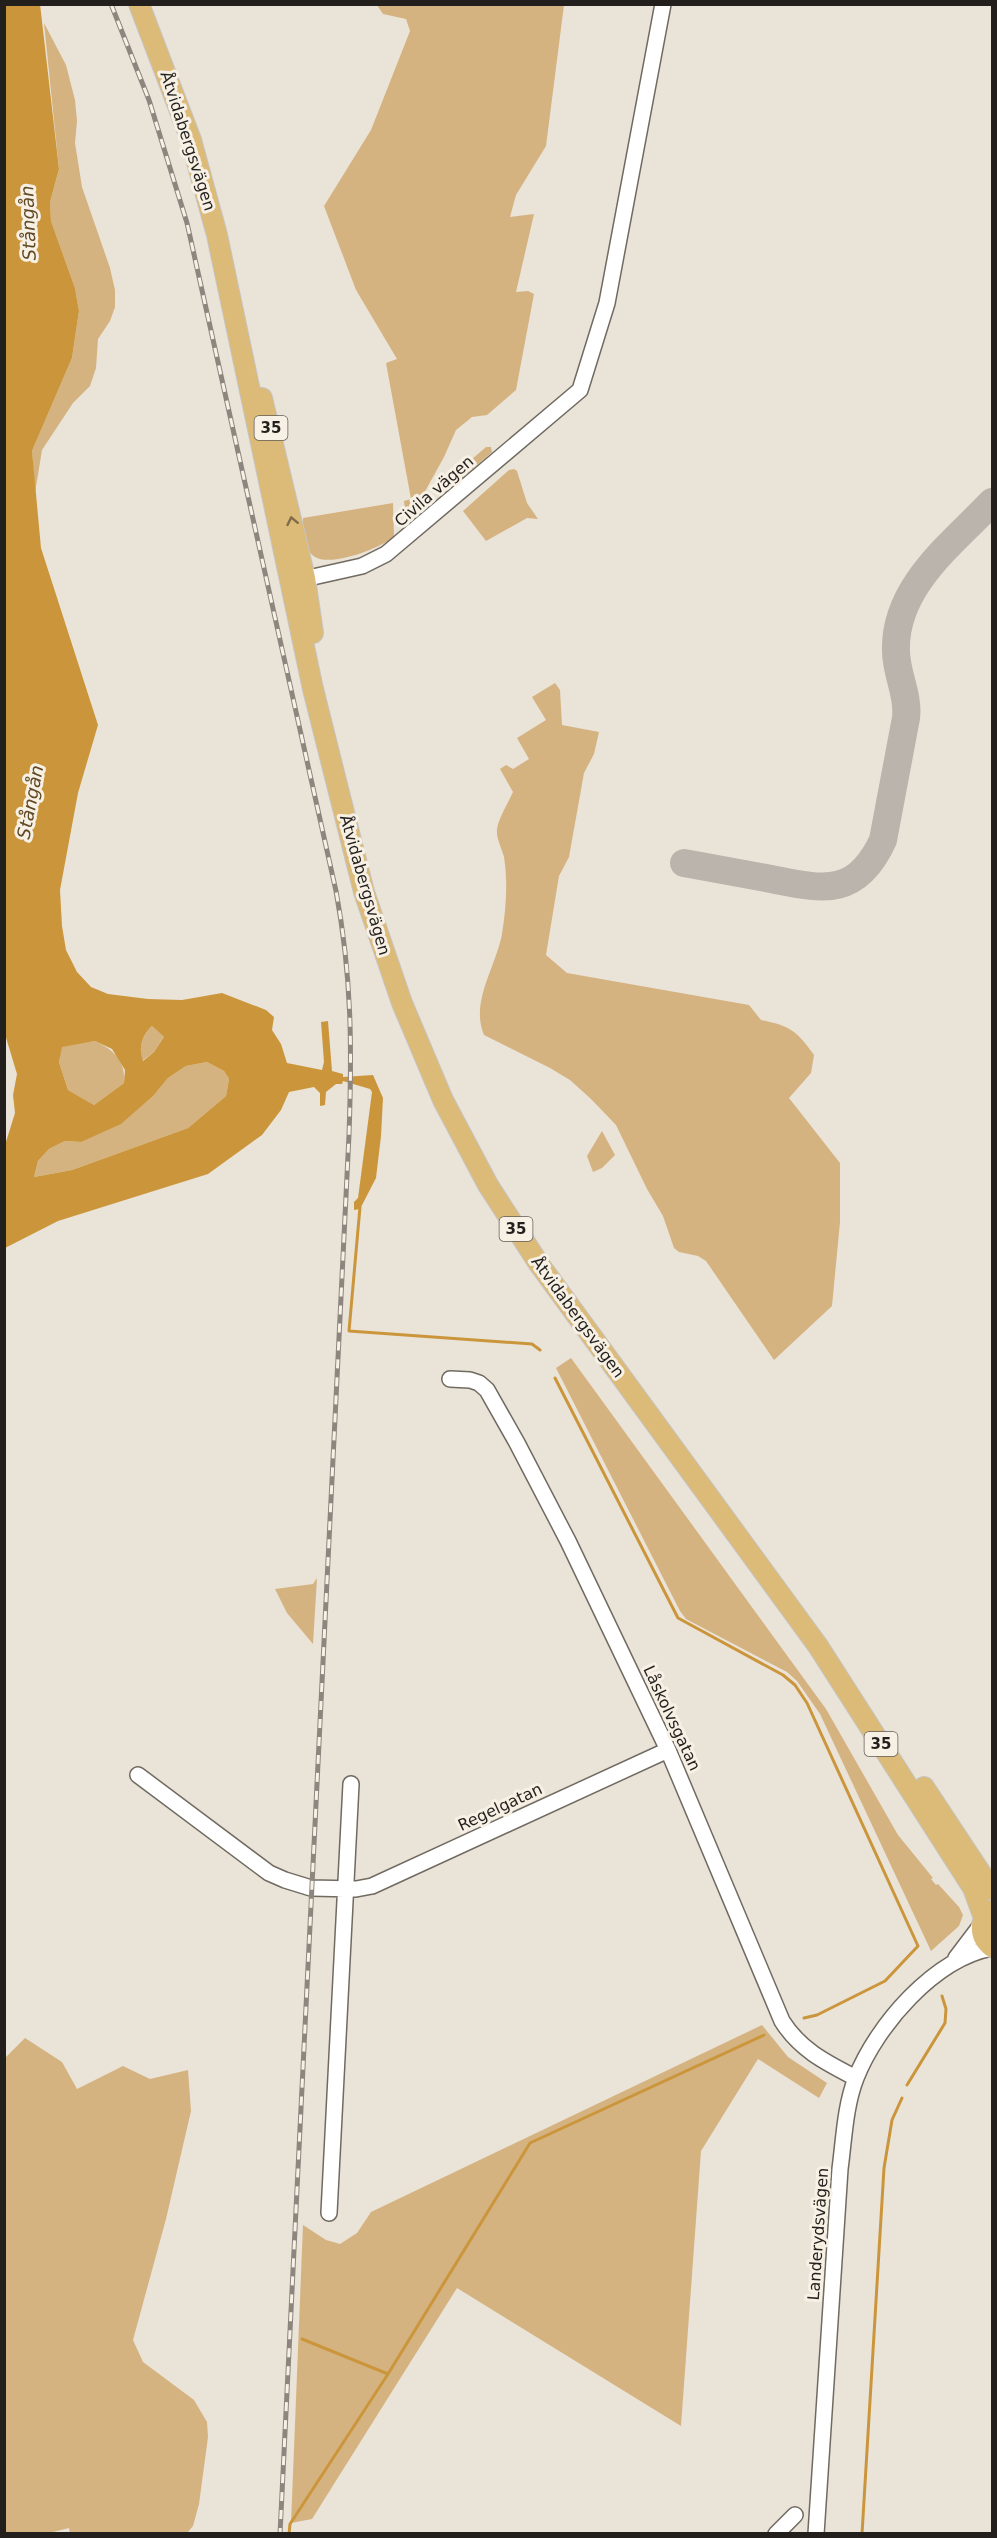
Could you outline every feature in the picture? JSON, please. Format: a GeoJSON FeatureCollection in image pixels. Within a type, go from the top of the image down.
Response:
{"type":"FeatureCollection","features":[{"type":"Feature","properties":{"kind":"main road","name":"Åtvidabergsvägen"},"geometry":{"type":"LineString","coordinates":[[139,4],[190,140],[227,280],[297,580],[330,753],[350,840],[383,950],[424,1056],[465,1143],[488,1185],[539,1264],[818,1646],[973,1888],[986,1918]]}},
{"type":"Feature","properties":{"kind":"main road","name":"Åtvidabergsvägen"},"geometry":{"type":"LineString","coordinates":[[818,1646],[845,1673],[993,1890]]}},
{"type":"Feature","properties":{"kind":"main road","name":"Åtvidabergsvägen"},"geometry":{"type":"LineString","coordinates":[[950,1825],[993,1872]]}},
{"type":"Feature","properties":{"kind":"main road","name":"35"},"geometry":{"type":"LineString","coordinates":[[986,1918],[983,1937],[993,1947]]}},
{"type":"Feature","properties":{"kind":"street","name":"Civila vägen"},"geometry":{"type":"LineString","coordinates":[[297,580],[362,566],[386,554],[580,390],[607,303],[663,4]]}},
{"type":"Feature","properties":{"kind":"street","name":"Låskolvsgatan"},"geometry":{"type":"LineString","coordinates":[[450,1379],[478,1383],[495,1401],[568,1541],[668,1750],[782,2021],[808,2051],[856,2078]]}},
{"type":"Feature","properties":{"kind":"street","name":"Regelgatan"},"geometry":{"type":"LineString","coordinates":[[138,1775],[269,1873],[298,1886],[346,1889],[372,1886],[668,1750]]}},
{"type":"Feature","properties":{"kind":"street"},"geometry":{"type":"LineString","coordinates":[[329,2213],[351,1784]]}},
{"type":"Feature","properties":{"kind":"street","name":"Landerydsvägen"},"geometry":{"type":"LineString","coordinates":[[816,2534],[840,2169],[845,2123],[856,2078],[881,2032],[901,2007],[963,1951],[986,1918]]}},
{"type":"Feature","properties":{"kind":"street","name":"Landerydsvägen"},"geometry":{"type":"LineString","coordinates":[[944,1970],[976,1952],[993,1947]]}},
{"type":"Feature","properties":{"kind":"street"},"geometry":{"type":"LineString","coordinates":[[776,2534],[795,2515]]}},
{"type":"Feature","properties":{"kind":"shaded area"},"geometry":{"type":"Polygon","coordinates":[[[377,5],[564,5],[546,146],[516,195],[510,217],[534,214],[516,292],[528,291],[534,294],[516,390],[487,415],[472,417],[456,430],[444,457],[407,524],[404,501],[411,499],[386,363],[397,359],[356,290],[324,206],[371,130],[410,31],[406,19],[383,14],[377,5]]]}},
{"type":"Feature","properties":{"kind":"shaded area"},"geometry":{"type":"Polygon","coordinates":[[[44,23],[66,65],[75,100],[77,121],[75,143],[82,187],[110,268],[115,290],[115,307],[110,321],[98,339],[96,368],[90,386],[73,403],[42,450],[35,493],[32,451],[72,358],[79,311],[75,288],[51,221],[50,202],[59,169],[44,23]]]}},
{"type":"Feature","properties":{"kind":"shaded area"},"geometry":{"type":"Polygon","coordinates":[[[486,447],[491,447],[492,452],[454,485],[449,486],[449,479],[486,447]]]}},
{"type":"Feature","properties":{"kind":"shaded area"},"geometry":{"type":"Polygon","coordinates":[[[509,470],[517,471],[527,503],[538,519],[527,518],[486,541],[463,511],[509,470]]]}},
{"type":"Feature","properties":{"kind":"shaded area"},"geometry":{"type":"Polygon","coordinates":[[[393,503],[394,537],[387,541],[356,555],[333,560],[315,557],[308,550],[304,539],[303,518],[393,503]]]}},
{"type":"Feature","properties":{"kind":"shaded area"},"geometry":{"type":"Polygon","coordinates":[[[555,683],[560,690],[562,725],[599,732],[594,754],[584,773],[569,857],[559,876],[546,955],[567,973],[749,1005],[761,1020],[786,1027],[798,1035],[814,1055],[811,1073],[789,1098],[840,1163],[840,1222],[832,1306],[774,1360],[706,1261],[698,1256],[679,1252],[674,1248],[663,1216],[647,1189],[616,1125],[570,1080],[484,1035],[480,1010],[482,997],[502,934],[505,905],[505,866],[497,830],[513,792],[500,769],[506,765],[513,769],[529,759],[517,738],[546,720],[532,697],[555,683]]]}},
{"type":"Feature","properties":{"kind":"shaded area"},"geometry":{"type":"Polygon","coordinates":[[[152,1026],[164,1037],[154,1052],[142,1061],[140,1051],[142,1042],[152,1026]]]}},
{"type":"Feature","properties":{"kind":"shaded area"},"geometry":{"type":"Polygon","coordinates":[[[95,1041],[113,1052],[121,1062],[124,1083],[94,1105],[68,1090],[59,1062],[61,1046],[95,1041]]]}},
{"type":"Feature","properties":{"kind":"shaded area"},"geometry":{"type":"Polygon","coordinates":[[[207,1062],[224,1071],[229,1079],[226,1096],[188,1128],[72,1170],[34,1177],[38,1161],[49,1149],[65,1141],[81,1142],[154,1095],[168,1078],[186,1066],[207,1062]]]}},
{"type":"Feature","properties":{"kind":"shaded area"},"geometry":{"type":"Polygon","coordinates":[[[602,1131],[615,1155],[602,1168],[593,1172],[587,1156],[602,1131]]]}},
{"type":"Feature","properties":{"kind":"shaded area"},"geometry":{"type":"Polygon","coordinates":[[[571,1358],[826,1709],[898,1835],[933,1878],[931,1879],[936,1885],[938,1884],[959,1907],[963,1915],[959,1926],[931,1951],[820,1714],[797,1681],[787,1672],[686,1619],[680,1611],[556,1368],[571,1358]]]}},
{"type":"Feature","properties":{"kind":"shaded area"},"geometry":{"type":"Polygon","coordinates":[[[317,1578],[313,1644],[287,1613],[275,1589],[313,1584],[317,1578]]]}},
{"type":"Feature","properties":{"kind":"shaded area"},"geometry":{"type":"Polygon","coordinates":[[[762,2025],[788,2057],[827,2083],[819,2098],[758,2059],[701,2151],[681,2426],[457,2288],[312,2519],[291,2523],[303,2225],[326,2240],[340,2244],[357,2233],[371,2212],[762,2025]]]}},
{"type":"Feature","properties":{"kind":"shaded area"},"geometry":{"type":"Polygon","coordinates":[[[25,2038],[62,2062],[77,2089],[123,2066],[150,2079],[188,2070],[191,2111],[166,2219],[133,2340],[143,2362],[194,2400],[207,2422],[208,2437],[199,2504],[193,2526],[187,2533],[70,2534],[69,2528],[49,2533],[5,2533],[4,2059],[25,2038]]]}},
{"type":"Feature","properties":{"kind":"water","name":"Stångån"},"geometry":{"type":"Polygon","coordinates":[[[40,4],[59,169],[50,202],[51,221],[75,288],[79,311],[72,358],[32,451],[41,548],[98,725],[78,793],[60,890],[66,950],[77,972],[91,987],[108,994],[182,1000],[222,993],[266,1010],[274,1017],[272,1030],[281,1044],[287,1063],[322,1070],[324,1062],[321,1022],[328,1021],[332,1071],[343,1074],[343,1077],[373,1075],[383,1098],[376,1178],[360,1209],[354,1210],[354,1202],[358,1198],[372,1092],[370,1089],[343,1081],[342,1084],[336,1084],[326,1092],[325,1105],[320,1106],[320,1093],[314,1087],[289,1092],[281,1110],[262,1135],[208,1174],[58,1221],[5,1248],[5,1145],[15,1113],[13,1095],[17,1074],[4,1031],[4,5],[40,4]],[[152,1026],[142,1042],[143,1061],[154,1052],[164,1037],[152,1026]],[[95,1041],[62,1047],[59,1062],[68,1090],[94,1105],[124,1083],[125,1070],[112,1049],[95,1041]],[[207,1062],[186,1066],[168,1078],[154,1095],[121,1124],[81,1142],[65,1141],[49,1149],[38,1161],[34,1177],[72,1170],[188,1128],[226,1096],[229,1079],[224,1071],[207,1062]]]}},
{"type":"Feature","properties":{"kind":"waterway"},"geometry":{"type":"LineString","coordinates":[[360,1207],[349,1331],[532,1344],[540,1350]]}},
{"type":"Feature","properties":{"kind":"waterway"},"geometry":{"type":"LineString","coordinates":[[555,1378],[678,1618],[783,1675],[795,1685],[807,1703],[918,1946],[885,1981],[817,2015],[804,2018]]}},
{"type":"Feature","properties":{"kind":"waterway"},"geometry":{"type":"LineString","coordinates":[[907,2085],[945,2023],[946,2009],[942,1996]]}},
{"type":"Feature","properties":{"kind":"waterway"},"geometry":{"type":"LineString","coordinates":[[289,2534],[290,2524],[388,2374],[530,2143],[764,2035]]}},
{"type":"Feature","properties":{"kind":"waterway"},"geometry":{"type":"LineString","coordinates":[[862,2534],[884,2168],[892,2120],[902,2098]]}},
{"type":"Feature","properties":{"kind":"waterway"},"geometry":{"type":"LineString","coordinates":[[302,2339],[388,2374]]}},
{"type":"Feature","properties":{"kind":"taxiway"},"geometry":{"type":"LineString","coordinates":[[684,863],[803,885],[834,886],[860,873],[872,860],[883,840],[906,718],[906,701],[896,651],[898,628],[905,607],[928,568],[992,502]]}},
{"type":"Feature","properties":{"kind":"railway"},"geometry":{"type":"LineString","coordinates":[[111,4],[149,100],[187,223],[336,891],[348,983],[349,1135],[280,2534]]}}]}
